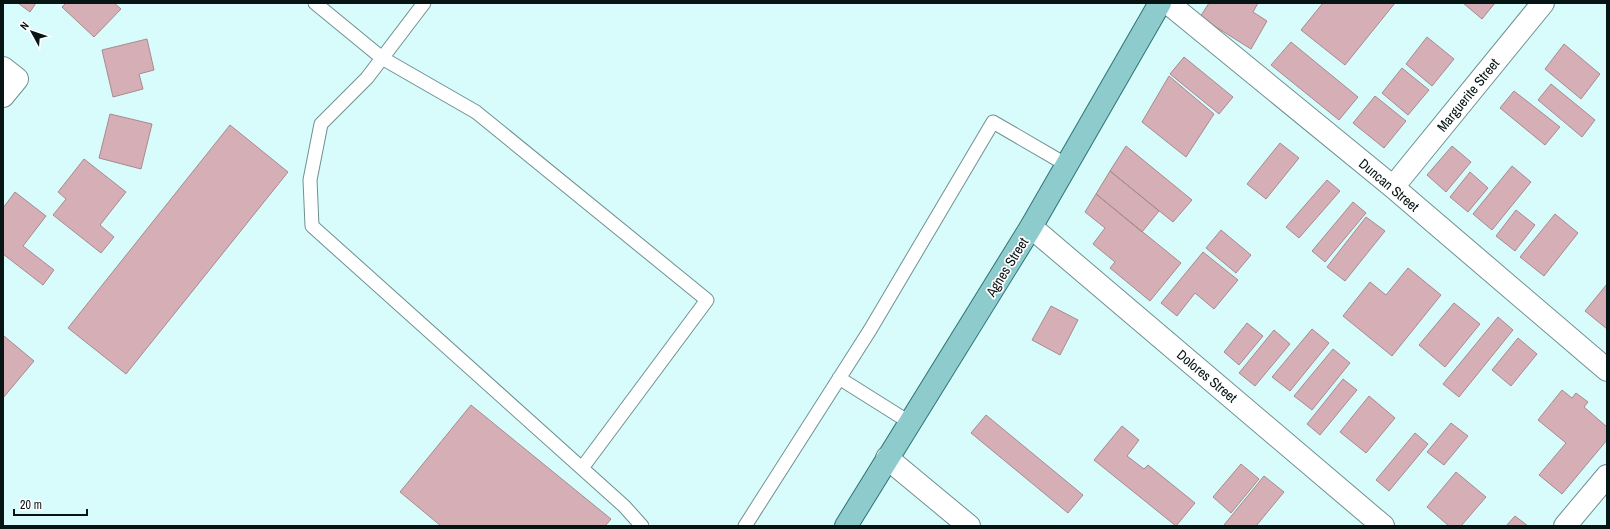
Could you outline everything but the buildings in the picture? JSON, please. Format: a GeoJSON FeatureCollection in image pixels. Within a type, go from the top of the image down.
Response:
{"type":"FeatureCollection","features":[{"type":"Feature","properties":{"kind":"main road","name":"Agnes Street"},"geometry":{"type":"LineString","coordinates":[[846,526],[1032,227],[1160,3]]}},
{"type":"Feature","properties":{"kind":"street","name":"Duncan Street"},"geometry":{"type":"LineString","coordinates":[[1168,3],[1393,187],[1607,370]]}},
{"type":"Feature","properties":{"kind":"street","name":"Marguerite Street"},"geometry":{"type":"LineString","coordinates":[[1393,187],[1543,3]]}},
{"type":"Feature","properties":{"kind":"street"},"geometry":{"type":"LineString","coordinates":[[3,96],[10,74]]}},
{"type":"Feature","properties":{"kind":"street","name":"Dolores Street"},"geometry":{"type":"LineString","coordinates":[[1032,227],[1383,526]]}},
{"type":"Feature","properties":{"kind":"street"},"geometry":{"type":"LineString","coordinates":[[887,458],[969,526]]}},
{"type":"Feature","properties":{"kind":"street"},"geometry":{"type":"LineString","coordinates":[[1565,526],[1607,476]]}},
{"type":"Feature","properties":{"kind":"lane"},"geometry":{"type":"LineString","coordinates":[[315,3],[382,58],[476,112],[707,300],[582,468]]}},
{"type":"Feature","properties":{"kind":"lane"},"geometry":{"type":"LineString","coordinates":[[424,3],[367,78],[321,124],[310,180],[312,226],[624,506],[642,526]]}},
{"type":"Feature","properties":{"kind":"lane"},"geometry":{"type":"LineString","coordinates":[[745,526],[870,330],[992,122],[1067,165]]}},
{"type":"Feature","properties":{"kind":"lane"},"geometry":{"type":"LineString","coordinates":[[839,378],[910,422]]}}]}
